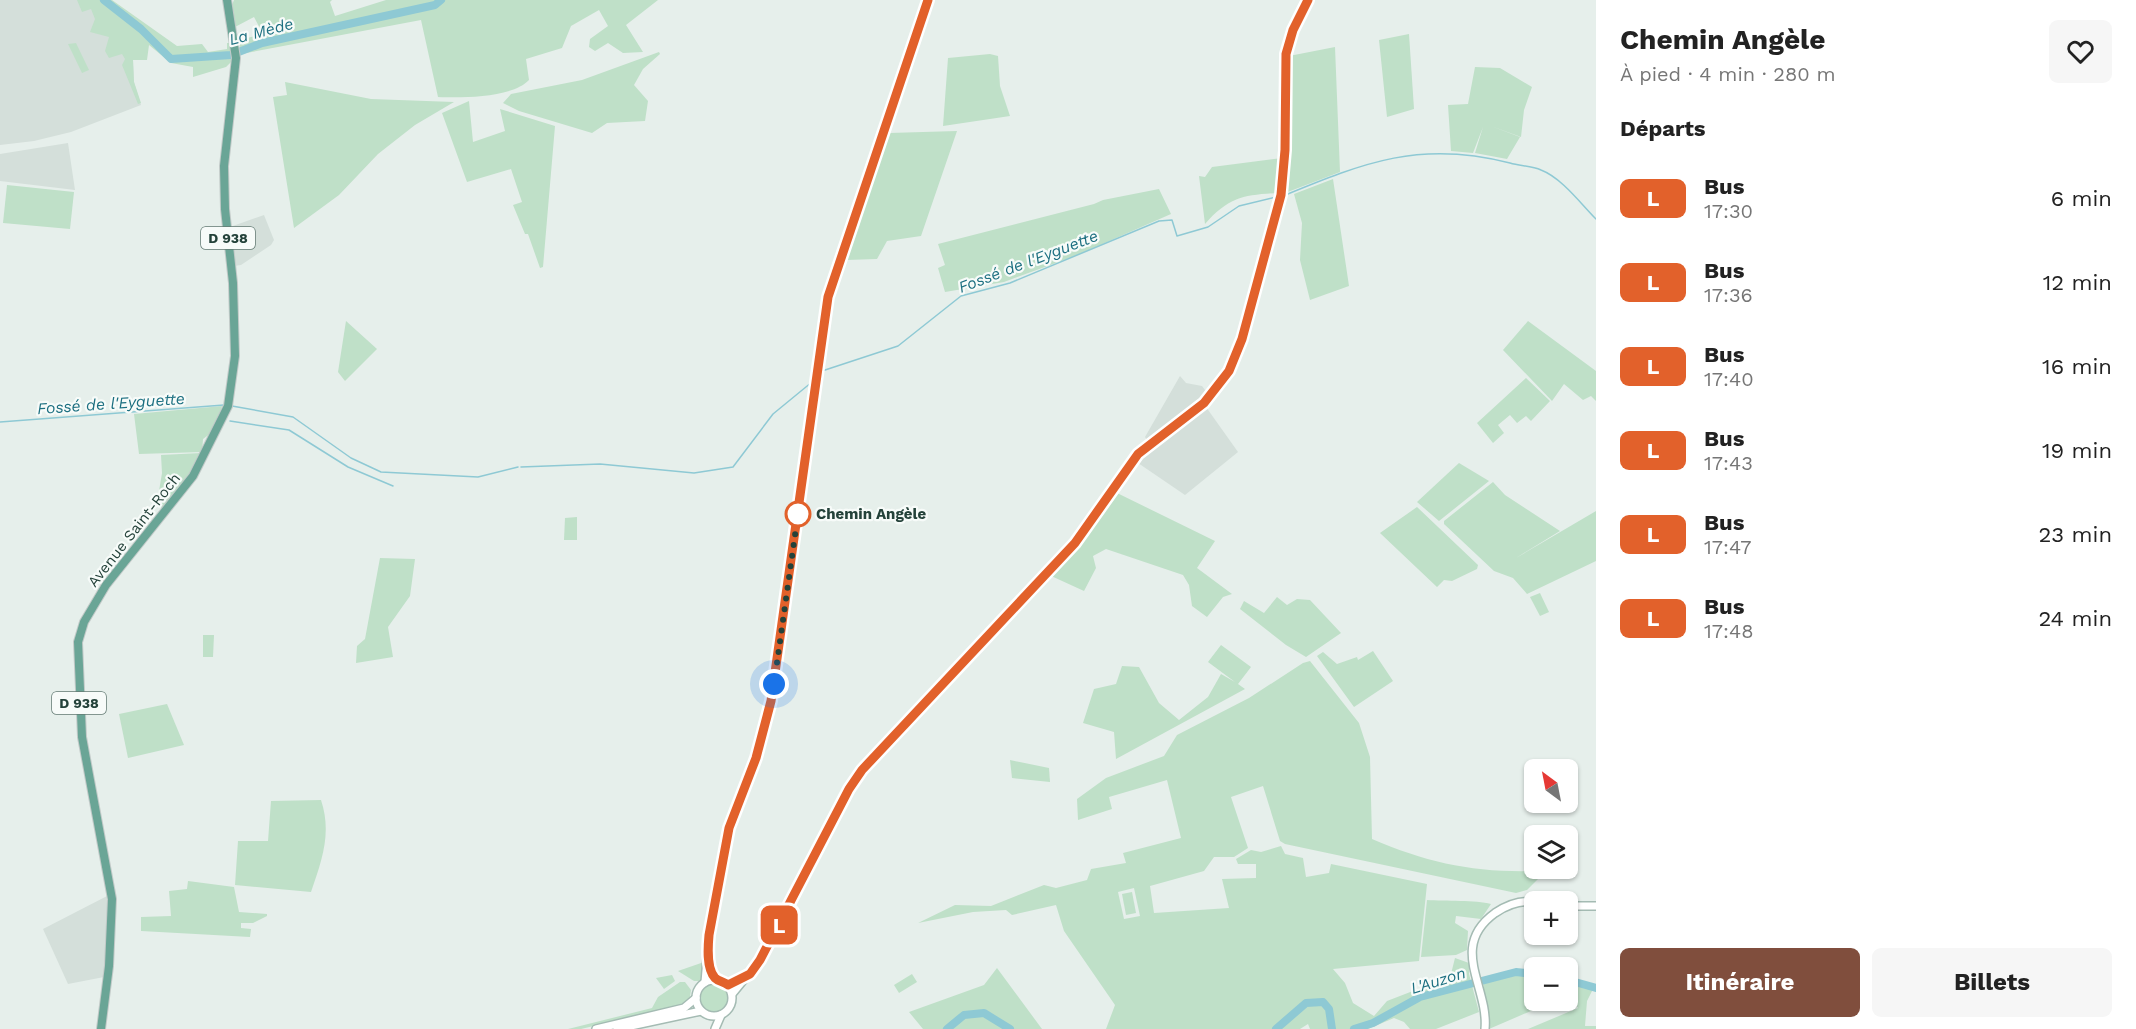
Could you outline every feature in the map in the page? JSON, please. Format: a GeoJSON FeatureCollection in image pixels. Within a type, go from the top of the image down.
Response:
{"type":"FeatureCollection","features":[{"type":"Feature","properties":{"kind":"main road","name":"Avenue Saint-Roch"},"geometry":{"type":"LineString","coordinates":[[101,1029],[109,966],[112,899],[80,728],[78,642],[84,622],[106,585],[193,476],[228,406],[235,356],[233,283],[224,198],[224,159],[236,54],[227,0]]}},
{"type":"Feature","properties":{"kind":"main road"},"geometry":{"type":"LineString","coordinates":[[705,982],[708,949],[729,828],[756,758],[772,692],[828,297],[928,0]]}},
{"type":"Feature","properties":{"kind":"main road"},"geometry":{"type":"LineString","coordinates":[[713,1029],[721,1015],[729,1008],[732,994],[750,974],[767,948],[849,789],[862,770],[1075,543],[1138,454],[1204,403],[1229,371],[1242,339],[1281,195],[1285,150],[1286,54],[1293,30],[1308,0]]}},
{"type":"Feature","properties":{"kind":"main road"},"geometry":{"type":"LineString","coordinates":[[1483,1029],[1485,1017],[1473,967],[1477,946],[1492,922],[1510,910],[1524,906]]}},
{"type":"Feature","properties":{"kind":"main road"},"geometry":{"type":"LineString","coordinates":[[1578,906],[1596,906]]}},
{"type":"Feature","properties":{"kind":"main road"},"geometry":{"type":"LineString","coordinates":[[708,949],[716,979]]}},
{"type":"Feature","properties":{"kind":"main road"},"geometry":{"type":"LineString","coordinates":[[728,985],[750,974]]}},
{"type":"Feature","properties":{"kind":"main road"},"geometry":{"type":"LineString","coordinates":[[596,1029],[684,1008],[696,998],[699,988],[705,982],[716,979],[728,985],[732,994]]}},
{"type":"Feature","properties":{"kind":"main road"},"geometry":{"type":"LineString","coordinates":[[696,998],[713,1029]]}},
{"type":"Feature","properties":{"kind":"main road"},"geometry":{"type":"LineString","coordinates":[[618,1029],[704,1013],[721,1015]]}},
{"type":"Feature","properties":{"kind":"shaded area"},"geometry":{"type":"Polygon","coordinates":[[[0,0],[89,0],[133,60],[134,82],[141,105],[71,132],[34,141],[0,145],[0,0]]]}},
{"type":"Feature","properties":{"kind":"shaded area"},"geometry":{"type":"Polygon","coordinates":[[[68,143],[75,190],[0,181],[0,154],[68,143]]]}},
{"type":"Feature","properties":{"kind":"shaded area"},"geometry":{"type":"Polygon","coordinates":[[[264,215],[274,240],[271,245],[241,265],[234,266],[230,227],[264,215]]]}},
{"type":"Feature","properties":{"kind":"shaded area"},"geometry":{"type":"Polygon","coordinates":[[[1180,376],[1186,383],[1202,386],[1208,394],[1147,440],[1145,437],[1180,376]]]}},
{"type":"Feature","properties":{"kind":"shaded area"},"geometry":{"type":"Polygon","coordinates":[[[1206,407],[1238,452],[1185,495],[1138,463],[1145,453],[1169,433],[1206,407]]]}},
{"type":"Feature","properties":{"kind":"shaded area"},"geometry":{"type":"Polygon","coordinates":[[[109,895],[104,977],[68,984],[43,929],[109,895]]]}},
{"type":"Feature","properties":{"kind":"green space"},"geometry":{"type":"Polygon","coordinates":[[[77,0],[112,0],[177,46],[202,44],[208,52],[227,49],[227,43],[232,43],[232,61],[226,67],[193,77],[193,67],[171,63],[149,45],[147,60],[133,60],[134,82],[141,103],[138,104],[122,65],[125,59],[122,54],[109,58],[105,51],[109,37],[90,32],[95,19],[91,9],[82,12],[77,0]]]}},
{"type":"Feature","properties":{"kind":"green space"},"geometry":{"type":"Polygon","coordinates":[[[234,0],[332,0],[330,2],[335,16],[386,0],[658,0],[626,25],[643,52],[623,53],[608,43],[595,51],[589,47],[590,39],[608,26],[599,10],[571,26],[562,48],[526,59],[529,80],[521,86],[486,96],[438,97],[421,20],[241,54],[239,40],[263,34],[254,17],[235,27],[232,5],[234,0]]]}},
{"type":"Feature","properties":{"kind":"green space"},"geometry":{"type":"Polygon","coordinates":[[[1409,34],[1414,109],[1387,117],[1379,40],[1409,34]]]}},
{"type":"Feature","properties":{"kind":"green space"},"geometry":{"type":"Polygon","coordinates":[[[76,43],[89,70],[82,73],[68,44],[76,43]]]}},
{"type":"Feature","properties":{"kind":"green space"},"geometry":{"type":"Polygon","coordinates":[[[1335,47],[1340,172],[1285,193],[1288,165],[1289,56],[1335,47]]]}},
{"type":"Feature","properties":{"kind":"green space"},"geometry":{"type":"Polygon","coordinates":[[[659,52],[660,54],[643,69],[634,85],[648,101],[645,121],[607,123],[592,133],[519,111],[503,103],[511,94],[582,80],[659,52]]]}},
{"type":"Feature","properties":{"kind":"green space"},"geometry":{"type":"Polygon","coordinates":[[[990,54],[998,56],[1000,86],[1010,116],[943,126],[948,58],[990,54]]]}},
{"type":"Feature","properties":{"kind":"green space"},"geometry":{"type":"Polygon","coordinates":[[[1475,67],[1500,68],[1532,87],[1524,110],[1521,137],[1491,126],[1520,137],[1507,159],[1475,153],[1483,127],[1473,153],[1451,151],[1448,105],[1468,104],[1475,67]]]}},
{"type":"Feature","properties":{"kind":"green space"},"geometry":{"type":"Polygon","coordinates":[[[285,82],[371,99],[454,102],[415,125],[378,154],[339,195],[294,228],[273,97],[287,95],[285,82]]]}},
{"type":"Feature","properties":{"kind":"green space"},"geometry":{"type":"Polygon","coordinates":[[[469,101],[473,142],[505,131],[500,109],[555,126],[543,267],[540,268],[528,234],[525,234],[513,205],[522,202],[511,169],[467,182],[442,113],[469,101]]]}},
{"type":"Feature","properties":{"kind":"green space"},"geometry":{"type":"Polygon","coordinates":[[[957,131],[921,236],[887,241],[877,259],[846,260],[889,133],[957,131]]]}},
{"type":"Feature","properties":{"kind":"green space"},"geometry":{"type":"Polygon","coordinates":[[[1282,158],[1278,193],[1238,199],[1222,208],[1205,224],[1199,176],[1205,177],[1212,167],[1282,158]]]}},
{"type":"Feature","properties":{"kind":"green space"},"geometry":{"type":"Polygon","coordinates":[[[1333,179],[1349,286],[1310,300],[1300,260],[1302,223],[1294,194],[1333,179]]]}},
{"type":"Feature","properties":{"kind":"green space"},"geometry":{"type":"Polygon","coordinates":[[[7,185],[74,192],[70,229],[3,223],[7,185]]]}},
{"type":"Feature","properties":{"kind":"green space"},"geometry":{"type":"Polygon","coordinates":[[[1159,189],[1171,214],[1075,256],[1004,282],[945,292],[938,268],[945,265],[938,244],[1103,200],[1159,189]]]}},
{"type":"Feature","properties":{"kind":"green space"},"geometry":{"type":"Polygon","coordinates":[[[346,321],[377,349],[345,381],[338,372],[346,321]]]}},
{"type":"Feature","properties":{"kind":"green space"},"geometry":{"type":"Polygon","coordinates":[[[1528,321],[1596,371],[1596,401],[1591,396],[1583,400],[1564,384],[1552,401],[1503,350],[1528,321]]]}},
{"type":"Feature","properties":{"kind":"green space"},"geometry":{"type":"Polygon","coordinates":[[[1526,378],[1550,401],[1531,421],[1526,416],[1517,423],[1510,415],[1498,425],[1504,433],[1493,443],[1477,423],[1526,378]]]}},
{"type":"Feature","properties":{"kind":"green space"},"geometry":{"type":"Polygon","coordinates":[[[222,406],[215,430],[203,439],[202,452],[139,454],[134,414],[222,406]]]}},
{"type":"Feature","properties":{"kind":"green space"},"geometry":{"type":"Polygon","coordinates":[[[201,453],[188,477],[162,508],[157,503],[162,473],[161,455],[201,453]]]}},
{"type":"Feature","properties":{"kind":"green space"},"geometry":{"type":"Polygon","coordinates":[[[1459,463],[1489,481],[1439,521],[1417,502],[1459,463]]]}},
{"type":"Feature","properties":{"kind":"green space"},"geometry":{"type":"Polygon","coordinates":[[[1493,482],[1505,495],[1560,531],[1516,558],[1596,511],[1596,561],[1527,594],[1513,578],[1494,571],[1444,524],[1444,521],[1493,482]]]}},
{"type":"Feature","properties":{"kind":"green space"},"geometry":{"type":"Polygon","coordinates":[[[1115,492],[1215,541],[1197,568],[1232,594],[1223,597],[1207,617],[1192,606],[1189,585],[1183,575],[1106,549],[1093,556],[1096,568],[1084,591],[1049,575],[1077,546],[1115,492]]]}},
{"type":"Feature","properties":{"kind":"green space"},"geometry":{"type":"Polygon","coordinates":[[[1417,507],[1478,565],[1477,569],[1452,581],[1444,580],[1437,587],[1380,533],[1417,507]]]}},
{"type":"Feature","properties":{"kind":"green space"},"geometry":{"type":"Polygon","coordinates":[[[577,517],[577,540],[564,540],[565,518],[577,517]]]}},
{"type":"Feature","properties":{"kind":"green space"},"geometry":{"type":"Polygon","coordinates":[[[380,558],[415,559],[410,596],[388,627],[393,657],[356,663],[357,646],[365,639],[380,558]]]}},
{"type":"Feature","properties":{"kind":"green space"},"geometry":{"type":"Polygon","coordinates":[[[1540,593],[1549,612],[1540,616],[1530,597],[1540,593]]]}},
{"type":"Feature","properties":{"kind":"green space"},"geometry":{"type":"Polygon","coordinates":[[[1277,597],[1287,605],[1297,599],[1310,600],[1341,633],[1306,657],[1286,645],[1240,609],[1244,601],[1264,613],[1277,597]]]}},
{"type":"Feature","properties":{"kind":"green space"},"geometry":{"type":"Polygon","coordinates":[[[203,635],[214,635],[213,657],[203,657],[203,635]]]}},
{"type":"Feature","properties":{"kind":"green space"},"geometry":{"type":"Polygon","coordinates":[[[1221,645],[1251,667],[1238,684],[1245,689],[1116,759],[1114,732],[1083,723],[1094,689],[1116,684],[1122,666],[1139,667],[1159,703],[1179,720],[1208,697],[1221,674],[1235,682],[1208,662],[1221,645]]]}},
{"type":"Feature","properties":{"kind":"green space"},"geometry":{"type":"Polygon","coordinates":[[[1373,651],[1393,681],[1354,707],[1317,656],[1323,652],[1337,664],[1357,657],[1358,660],[1373,651]]]}},
{"type":"Feature","properties":{"kind":"green space"},"geometry":{"type":"Polygon","coordinates":[[[1310,661],[1359,723],[1370,757],[1372,839],[1452,865],[1524,871],[1524,879],[1538,879],[1527,890],[1516,893],[1285,844],[1280,841],[1263,786],[1231,797],[1248,848],[1234,857],[1214,857],[1204,871],[1150,886],[1154,913],[1229,908],[1222,879],[1256,878],[1256,864],[1238,864],[1236,859],[1251,850],[1261,852],[1281,846],[1285,854],[1303,858],[1306,877],[1329,873],[1331,864],[1427,884],[1419,961],[1333,969],[1345,983],[1353,1003],[1374,1016],[1387,1001],[1431,984],[1449,982],[1455,958],[1469,963],[1469,974],[1479,1012],[1436,1029],[1410,1029],[1404,1022],[1394,1018],[1368,1029],[1310,1029],[1308,1024],[1300,1029],[1106,1029],[1115,1005],[1064,931],[1056,905],[1012,915],[1006,910],[973,912],[918,923],[955,905],[991,906],[1044,885],[1056,888],[1087,880],[1091,869],[1126,863],[1123,853],[1181,838],[1167,780],[1109,797],[1112,809],[1078,820],[1077,799],[1106,778],[1164,756],[1177,735],[1249,698],[1303,663],[1310,661]],[[1134,888],[1118,892],[1124,919],[1140,916],[1134,888]]]}},
{"type":"Feature","properties":{"kind":"green space"},"geometry":{"type":"Polygon","coordinates":[[[167,704],[184,745],[128,758],[119,714],[167,704]]]}},
{"type":"Feature","properties":{"kind":"green space"},"geometry":{"type":"Polygon","coordinates":[[[1010,760],[1049,768],[1050,782],[1012,778],[1010,760]]]}},
{"type":"Feature","properties":{"kind":"green space"},"geometry":{"type":"Polygon","coordinates":[[[321,800],[326,835],[322,858],[311,892],[235,885],[238,841],[268,841],[271,801],[321,800]]]}},
{"type":"Feature","properties":{"kind":"green space"},"geometry":{"type":"Polygon","coordinates":[[[188,881],[234,887],[239,912],[267,914],[267,916],[253,923],[241,923],[241,928],[251,929],[250,937],[141,931],[141,917],[171,916],[169,891],[187,889],[188,881]]]}},
{"type":"Feature","properties":{"kind":"green space"},"geometry":{"type":"Polygon","coordinates":[[[1132,892],[1136,913],[1126,915],[1122,894],[1132,892]]]}},
{"type":"Feature","properties":{"kind":"green space"},"geometry":{"type":"Polygon","coordinates":[[[1427,900],[1491,904],[1481,919],[1456,916],[1455,923],[1468,931],[1467,950],[1456,955],[1421,957],[1427,900]]]}},
{"type":"Feature","properties":{"kind":"green space"},"geometry":{"type":"Polygon","coordinates":[[[704,962],[703,976],[699,981],[694,981],[678,971],[704,962]]]}},
{"type":"Feature","properties":{"kind":"green space"},"geometry":{"type":"Polygon","coordinates":[[[997,968],[1042,1029],[923,1029],[909,1012],[984,985],[997,968]]]}},
{"type":"Feature","properties":{"kind":"green space"},"geometry":{"type":"Polygon","coordinates":[[[912,974],[917,982],[899,993],[894,985],[912,974]]]}},
{"type":"Feature","properties":{"kind":"green space"},"geometry":{"type":"Polygon","coordinates":[[[672,975],[675,981],[664,989],[656,978],[672,975]]]}},
{"type":"Feature","properties":{"kind":"green space"},"geometry":{"type":"Polygon","coordinates":[[[1516,975],[1524,976],[1524,1011],[1531,1011],[1489,1029],[1483,982],[1516,975]]]}},
{"type":"Feature","properties":{"kind":"green space"},"geometry":{"type":"Polygon","coordinates":[[[680,982],[685,982],[691,990],[690,997],[681,1005],[581,1029],[568,1029],[652,1008],[658,997],[680,982]]]}},
{"type":"Feature","properties":{"kind":"green space"},"geometry":{"type":"Polygon","coordinates":[[[714,983],[725,987],[729,998],[725,1009],[714,1013],[703,1009],[699,998],[703,987],[714,983]]]}},
{"type":"Feature","properties":{"kind":"green space"},"geometry":{"type":"Polygon","coordinates":[[[1578,985],[1593,989],[1587,1001],[1585,1026],[1596,1026],[1596,1029],[1528,1029],[1571,1011],[1578,1011],[1578,985]]]}},
{"type":"Feature","properties":{"kind":"waterway","name":"La Mède"},"geometry":{"type":"LineString","coordinates":[[104,0],[141,29],[171,59],[231,55],[262,43],[435,5],[441,0]]}},
{"type":"Feature","properties":{"kind":"waterway","name":"Fossé de l'Eyguette"},"geometry":{"type":"LineString","coordinates":[[1283,196],[1341,173],[1394,158],[1421,154],[1478,156],[1534,168],[1549,174],[1564,185],[1596,219]]}},
{"type":"Feature","properties":{"kind":"waterway","name":"Fossé de l'Eyguette"},"geometry":{"type":"LineString","coordinates":[[822,371],[898,346],[961,296],[1010,283],[1159,221],[1172,220],[1177,236],[1208,227],[1239,206],[1276,197]]}},
{"type":"Feature","properties":{"kind":"waterway","name":"Fossé de l'Eyguette"},"geometry":{"type":"LineString","coordinates":[[521,467],[600,464],[694,473],[733,467],[773,414],[812,382],[814,373]]}},
{"type":"Feature","properties":{"kind":"waterway","name":"Fossé de l'Eyguette"},"geometry":{"type":"LineString","coordinates":[[0,422],[224,405]]}},
{"type":"Feature","properties":{"kind":"waterway","name":"Fossé de l'Eyguette"},"geometry":{"type":"LineString","coordinates":[[232,406],[293,417],[351,458],[381,472],[478,477],[518,467]]}},
{"type":"Feature","properties":{"kind":"waterway"},"geometry":{"type":"LineString","coordinates":[[230,421],[289,430],[348,467],[393,486]]}},
{"type":"Feature","properties":{"kind":"waterway","name":"L'Auzon"},"geometry":{"type":"LineString","coordinates":[[1354,1029],[1373,1023],[1420,997],[1516,972],[1524,973]]}},
{"type":"Feature","properties":{"kind":"waterway","name":"L'Auzon"},"geometry":{"type":"LineString","coordinates":[[1578,983],[1596,988]]}},
{"type":"Feature","properties":{"kind":"waterway","name":"L'Auzon"},"geometry":{"type":"LineString","coordinates":[[1276,1029],[1306,1003],[1323,1002],[1329,1009],[1332,1029]]}},
{"type":"Feature","properties":{"kind":"waterway","name":"L'Auzon"},"geometry":{"type":"LineString","coordinates":[[947,1029],[964,1015],[984,1013],[1010,1029]]}},
{"type":"Feature","properties":{"kind":"bus line","name":"L"},"geometry":{"type":"LineString","coordinates":[[928,0],[828,297],[771,701],[756,758],[729,828],[709,935],[708,949],[712,973],[716,979],[728,985],[750,974],[760,960],[857,776],[875,754],[1075,543],[1090,525],[1138,454],[1204,403],[1229,371],[1242,339],[1281,195],[1285,150],[1286,54],[1293,30],[1308,0]]}},
{"type":"Feature","properties":{"kind":"place","name":"Chemin Angèle"},"geometry":{"type":"Point","coordinates":[798,514]}},
{"type":"Feature","properties":{"kind":"route"},"geometry":{"type":"LineString","coordinates":[[774,684],[798,514]]}}]}
